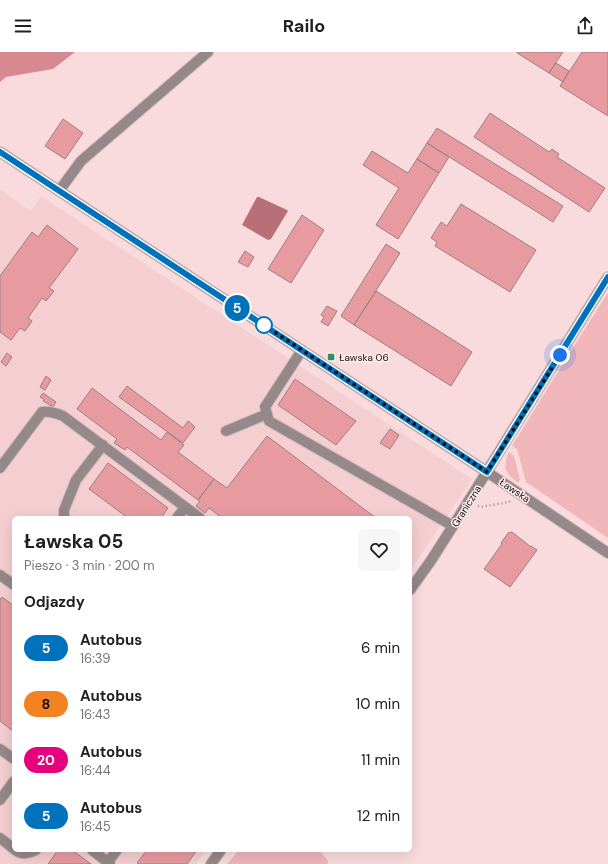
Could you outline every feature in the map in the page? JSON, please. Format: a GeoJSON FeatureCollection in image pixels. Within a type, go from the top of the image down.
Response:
{"type":"FeatureCollection","features":[{"type":"Feature","properties":{"kind":"street"},"geometry":{"type":"LineString","coordinates":[[59,191],[82,161],[208,52]]}},
{"type":"Feature","properties":{"kind":"street","name":"Ławska"},"geometry":{"type":"LineString","coordinates":[[0,152],[517,491],[608,553]]}},
{"type":"Feature","properties":{"kind":"street","name":"Graniczna"},"geometry":{"type":"LineString","coordinates":[[412,587],[453,526],[608,278]]}},
{"type":"Feature","properties":{"kind":"street"},"geometry":{"type":"LineString","coordinates":[[302,350],[265,407],[269,421],[453,526]]}},
{"type":"Feature","properties":{"kind":"street"},"geometry":{"type":"LineString","coordinates":[[0,468],[42,412],[54,412],[63,416],[103,445],[197,516]]}},
{"type":"Feature","properties":{"kind":"street"},"geometry":{"type":"LineString","coordinates":[[226,431],[267,414]]}},
{"type":"Feature","properties":{"kind":"street"},"geometry":{"type":"LineString","coordinates":[[64,516],[64,510],[76,480],[103,445]]}},
{"type":"Feature","properties":{"kind":"street"},"geometry":{"type":"LineString","coordinates":[[178,516],[185,507]]}},
{"type":"Feature","properties":{"kind":"street"},"geometry":{"type":"LineString","coordinates":[[0,575],[12,584]]}},
{"type":"Feature","properties":{"kind":"street"},"geometry":{"type":"LineString","coordinates":[[0,748],[12,757]]}},
{"type":"Feature","properties":{"kind":"street"},"geometry":{"type":"LineString","coordinates":[[0,800],[12,784]]}},
{"type":"Feature","properties":{"kind":"street"},"geometry":{"type":"LineString","coordinates":[[0,838],[12,848]]}},
{"type":"Feature","properties":{"kind":"street"},"geometry":{"type":"LineString","coordinates":[[18,852],[31,852]]}},
{"type":"Feature","properties":{"kind":"street"},"geometry":{"type":"LineString","coordinates":[[95,852],[109,863],[116,852]]}},
{"type":"Feature","properties":{"kind":"street"},"geometry":{"type":"LineString","coordinates":[[211,864],[220,852]]}},
{"type":"Feature","properties":{"kind":"path"},"geometry":{"type":"LineString","coordinates":[[469,500],[480,506],[509,502],[517,491]]}},
{"type":"Feature","properties":{"kind":"shaded area"},"geometry":{"type":"Polygon","coordinates":[[[0,52],[75,52],[53,69],[6,77],[0,82],[0,52]]]}},
{"type":"Feature","properties":{"kind":"shaded area"},"geometry":{"type":"Polygon","coordinates":[[[0,189],[31,211],[41,196],[472,479],[412,568],[412,516],[12,516],[12,852],[205,852],[196,864],[0,864],[0,189]]]}},
{"type":"Feature","properties":{"kind":"shaded area"},"geometry":{"type":"Polygon","coordinates":[[[257,197],[288,211],[271,239],[268,240],[242,225],[257,197]]]}},
{"type":"Feature","properties":{"kind":"shaded area"},"geometry":{"type":"Polygon","coordinates":[[[608,293],[608,538],[526,482],[517,449],[512,446],[608,293]]]}},
{"type":"Feature","properties":{"kind":"shaded area"},"geometry":{"type":"Polygon","coordinates":[[[509,452],[514,456],[520,480],[518,483],[506,470],[505,466],[509,452]]]}},
{"type":"Feature","properties":{"kind":"shaded area"},"geometry":{"type":"Polygon","coordinates":[[[237,852],[321,852],[328,861],[328,864],[227,864],[237,852]]]}},
{"type":"Feature","properties":{"kind":"building"},"geometry":{"type":"Polygon","coordinates":[[[517,52],[563,52],[549,73],[517,52]]]}},
{"type":"Feature","properties":{"kind":"building"},"geometry":{"type":"Polygon","coordinates":[[[582,52],[608,52],[608,116],[560,86],[582,52]]]}},
{"type":"Feature","properties":{"kind":"building"},"geometry":{"type":"Polygon","coordinates":[[[556,63],[569,71],[563,82],[549,73],[556,63]]]}},
{"type":"Feature","properties":{"kind":"building"},"geometry":{"type":"Polygon","coordinates":[[[490,113],[549,152],[552,149],[559,154],[557,157],[605,188],[589,212],[474,137],[490,113]]]}},
{"type":"Feature","properties":{"kind":"building"},"geometry":{"type":"Polygon","coordinates":[[[63,119],[83,133],[65,159],[45,146],[63,119]]]}},
{"type":"Feature","properties":{"kind":"building"},"geometry":{"type":"Polygon","coordinates":[[[437,128],[563,206],[553,222],[427,143],[437,128]]]}},
{"type":"Feature","properties":{"kind":"building"},"geometry":{"type":"Polygon","coordinates":[[[427,143],[449,157],[439,173],[417,159],[427,143]]]}},
{"type":"Feature","properties":{"kind":"building"},"geometry":{"type":"Polygon","coordinates":[[[372,151],[408,173],[417,159],[439,173],[398,239],[376,225],[399,188],[363,165],[372,151]]]}},
{"type":"Feature","properties":{"kind":"building"},"geometry":{"type":"Polygon","coordinates":[[[461,204],[536,250],[510,292],[435,246],[437,242],[431,238],[441,222],[447,226],[461,204]]]}},
{"type":"Feature","properties":{"kind":"building"},"geometry":{"type":"Polygon","coordinates":[[[302,215],[324,230],[291,283],[268,269],[302,215]]]}},
{"type":"Feature","properties":{"kind":"building"},"geometry":{"type":"Polygon","coordinates":[[[47,225],[78,249],[49,288],[54,291],[46,301],[42,298],[28,318],[32,321],[25,331],[20,328],[11,340],[0,332],[0,276],[32,232],[38,237],[47,225]]]}},
{"type":"Feature","properties":{"kind":"building"},"geometry":{"type":"Polygon","coordinates":[[[386,244],[400,253],[354,325],[341,316],[386,244]]]}},
{"type":"Feature","properties":{"kind":"building"},"geometry":{"type":"Polygon","coordinates":[[[245,251],[254,257],[248,267],[238,262],[245,251]]]}},
{"type":"Feature","properties":{"kind":"building"},"geometry":{"type":"Polygon","coordinates":[[[376,291],[472,352],[451,386],[354,325],[376,291]]]}},
{"type":"Feature","properties":{"kind":"building"},"geometry":{"type":"Polygon","coordinates":[[[327,306],[337,311],[328,326],[321,322],[324,317],[321,315],[327,306]]]}},
{"type":"Feature","properties":{"kind":"building"},"geometry":{"type":"Polygon","coordinates":[[[7,353],[12,357],[6,366],[1,362],[7,353]]]}},
{"type":"Feature","properties":{"kind":"building"},"geometry":{"type":"Polygon","coordinates":[[[46,376],[51,380],[45,390],[40,387],[46,376]]]}},
{"type":"Feature","properties":{"kind":"building"},"geometry":{"type":"Polygon","coordinates":[[[295,379],[356,421],[336,445],[278,405],[295,379]]]}},
{"type":"Feature","properties":{"kind":"building"},"geometry":{"type":"Polygon","coordinates":[[[127,386],[183,428],[188,421],[195,427],[183,443],[119,397],[127,386]]]}},
{"type":"Feature","properties":{"kind":"building"},"geometry":{"type":"Polygon","coordinates":[[[92,388],[161,440],[167,432],[184,445],[178,452],[214,479],[198,500],[127,447],[125,450],[114,443],[117,439],[77,409],[92,388]]]}},
{"type":"Feature","properties":{"kind":"building"},"geometry":{"type":"Polygon","coordinates":[[[43,393],[56,402],[53,407],[43,401],[44,399],[40,397],[43,393]]]}},
{"type":"Feature","properties":{"kind":"building"},"geometry":{"type":"Polygon","coordinates":[[[390,429],[399,435],[390,449],[380,443],[390,429]]]}},
{"type":"Feature","properties":{"kind":"building"},"geometry":{"type":"Polygon","coordinates":[[[267,436],[373,516],[219,516],[209,508],[205,513],[196,506],[200,501],[198,500],[214,479],[227,488],[267,436]]]}},
{"type":"Feature","properties":{"kind":"building"},"geometry":{"type":"Polygon","coordinates":[[[108,463],[168,508],[162,516],[125,516],[89,489],[108,463]]]}},
{"type":"Feature","properties":{"kind":"building"},"geometry":{"type":"Polygon","coordinates":[[[512,532],[537,550],[510,587],[484,569],[508,533],[512,532]]]}},
{"type":"Feature","properties":{"kind":"building"},"geometry":{"type":"Polygon","coordinates":[[[2,597],[12,604],[12,730],[0,721],[0,599],[2,597]]]}},
{"type":"Feature","properties":{"kind":"building"},"geometry":{"type":"Polygon","coordinates":[[[57,852],[75,852],[91,864],[48,864],[57,852]]]}},
{"type":"Feature","properties":{"kind":"building"},"geometry":{"type":"Polygon","coordinates":[[[145,852],[196,852],[187,864],[137,863],[145,852]]]}},
{"type":"Feature","properties":{"kind":"bus line","name":"5"},"geometry":{"type":"LineString","coordinates":[[0,152],[487,472],[608,277]]}},
{"type":"Feature","properties":{"kind":"place","name":"Ławska 06"},"geometry":{"type":"Point","coordinates":[331,357]}},
{"type":"Feature","properties":{"kind":"route"},"geometry":{"type":"LineString","coordinates":[[264,325],[487,472],[560,355]]}}]}
